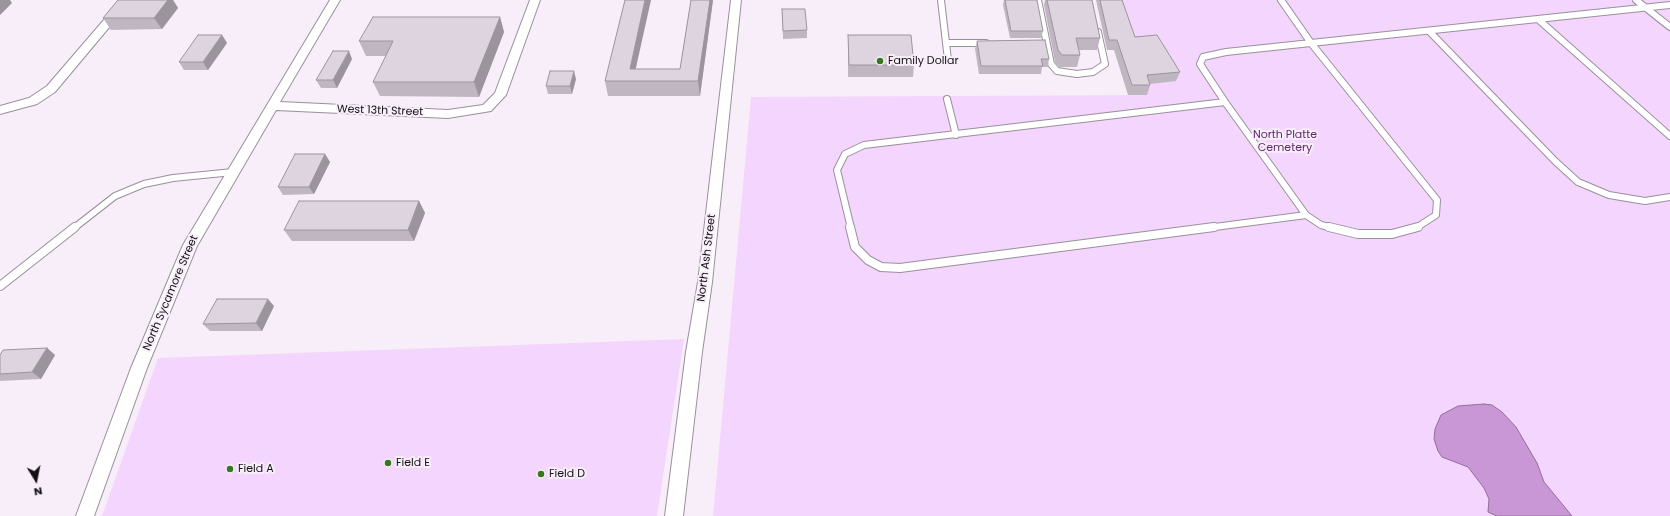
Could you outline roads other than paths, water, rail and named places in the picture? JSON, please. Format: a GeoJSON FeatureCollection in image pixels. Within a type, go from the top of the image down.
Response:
{"type":"FeatureCollection","features":[{"type":"Feature","properties":{"kind":"street"},"geometry":{"type":"LineString","coordinates":[[0,110],[33,101],[51,89],[127,0]]}},
{"type":"Feature","properties":{"kind":"street","name":"North Sycamore Street"},"geometry":{"type":"LineString","coordinates":[[84,516],[139,368],[190,245],[334,0]]}},
{"type":"Feature","properties":{"kind":"street","name":"West 13th Street"},"geometry":{"type":"LineString","coordinates":[[272,106],[448,114],[487,108],[500,95],[535,0]]}},
{"type":"Feature","properties":{"kind":"street","name":"North Ash Street"},"geometry":{"type":"LineString","coordinates":[[674,516],[694,352],[705,282],[736,0]]}},
{"type":"Feature","properties":{"kind":"lane"},"geometry":{"type":"LineString","coordinates":[[941,0],[948,60]]}},
{"type":"Feature","properties":{"kind":"lane"},"geometry":{"type":"LineString","coordinates":[[1038,0],[1051,64],[1057,71],[1077,74],[1093,72],[1105,64],[1096,23]]}},
{"type":"Feature","properties":{"kind":"lane"},"geometry":{"type":"LineString","coordinates":[[1281,0],[1311,43],[1437,200],[1436,215],[1416,228],[1392,234],[1358,234],[1321,225],[1306,216],[1225,102],[1200,64],[1203,57],[1226,52],[1311,43],[1539,20],[1670,5]]}},
{"type":"Feature","properties":{"kind":"lane"},"geometry":{"type":"LineString","coordinates":[[1636,0],[1670,28]]}},
{"type":"Feature","properties":{"kind":"lane"},"geometry":{"type":"LineString","coordinates":[[1539,20],[1670,136]]}},
{"type":"Feature","properties":{"kind":"lane"},"geometry":{"type":"LineString","coordinates":[[1429,31],[1555,161],[1578,182],[1609,195],[1645,201],[1670,197]]}},
{"type":"Feature","properties":{"kind":"lane"},"geometry":{"type":"LineString","coordinates":[[946,43],[992,43]]}},
{"type":"Feature","properties":{"kind":"lane"},"geometry":{"type":"LineString","coordinates":[[1039,43],[1047,43]]}},
{"type":"Feature","properties":{"kind":"lane"},"geometry":{"type":"LineString","coordinates":[[947,100],[956,135]]}},
{"type":"Feature","properties":{"kind":"lane"},"geometry":{"type":"LineString","coordinates":[[1225,102],[864,145],[845,154],[836,170],[856,247],[868,260],[881,267],[900,268],[1306,216]]}},
{"type":"Feature","properties":{"kind":"lane"},"geometry":{"type":"LineString","coordinates":[[0,286],[115,196],[144,184],[173,178],[233,172]]}},
{"type":"Feature","properties":{"kind":"place","name":"Family Dollar"},"geometry":{"type":"Point","coordinates":[880,61]}},
{"type":"Feature","properties":{"kind":"place","name":"Field E"},"geometry":{"type":"Point","coordinates":[388,463]}},
{"type":"Feature","properties":{"kind":"place","name":"Field A"},"geometry":{"type":"Point","coordinates":[230,469]}},
{"type":"Feature","properties":{"kind":"place","name":"Field D"},"geometry":{"type":"Point","coordinates":[541,474]}},
{"type":"Feature","properties":{"kind":"park label","name":"North Platte Cemetery"},"geometry":{"type":"Point","coordinates":[1285,141]}}]}
